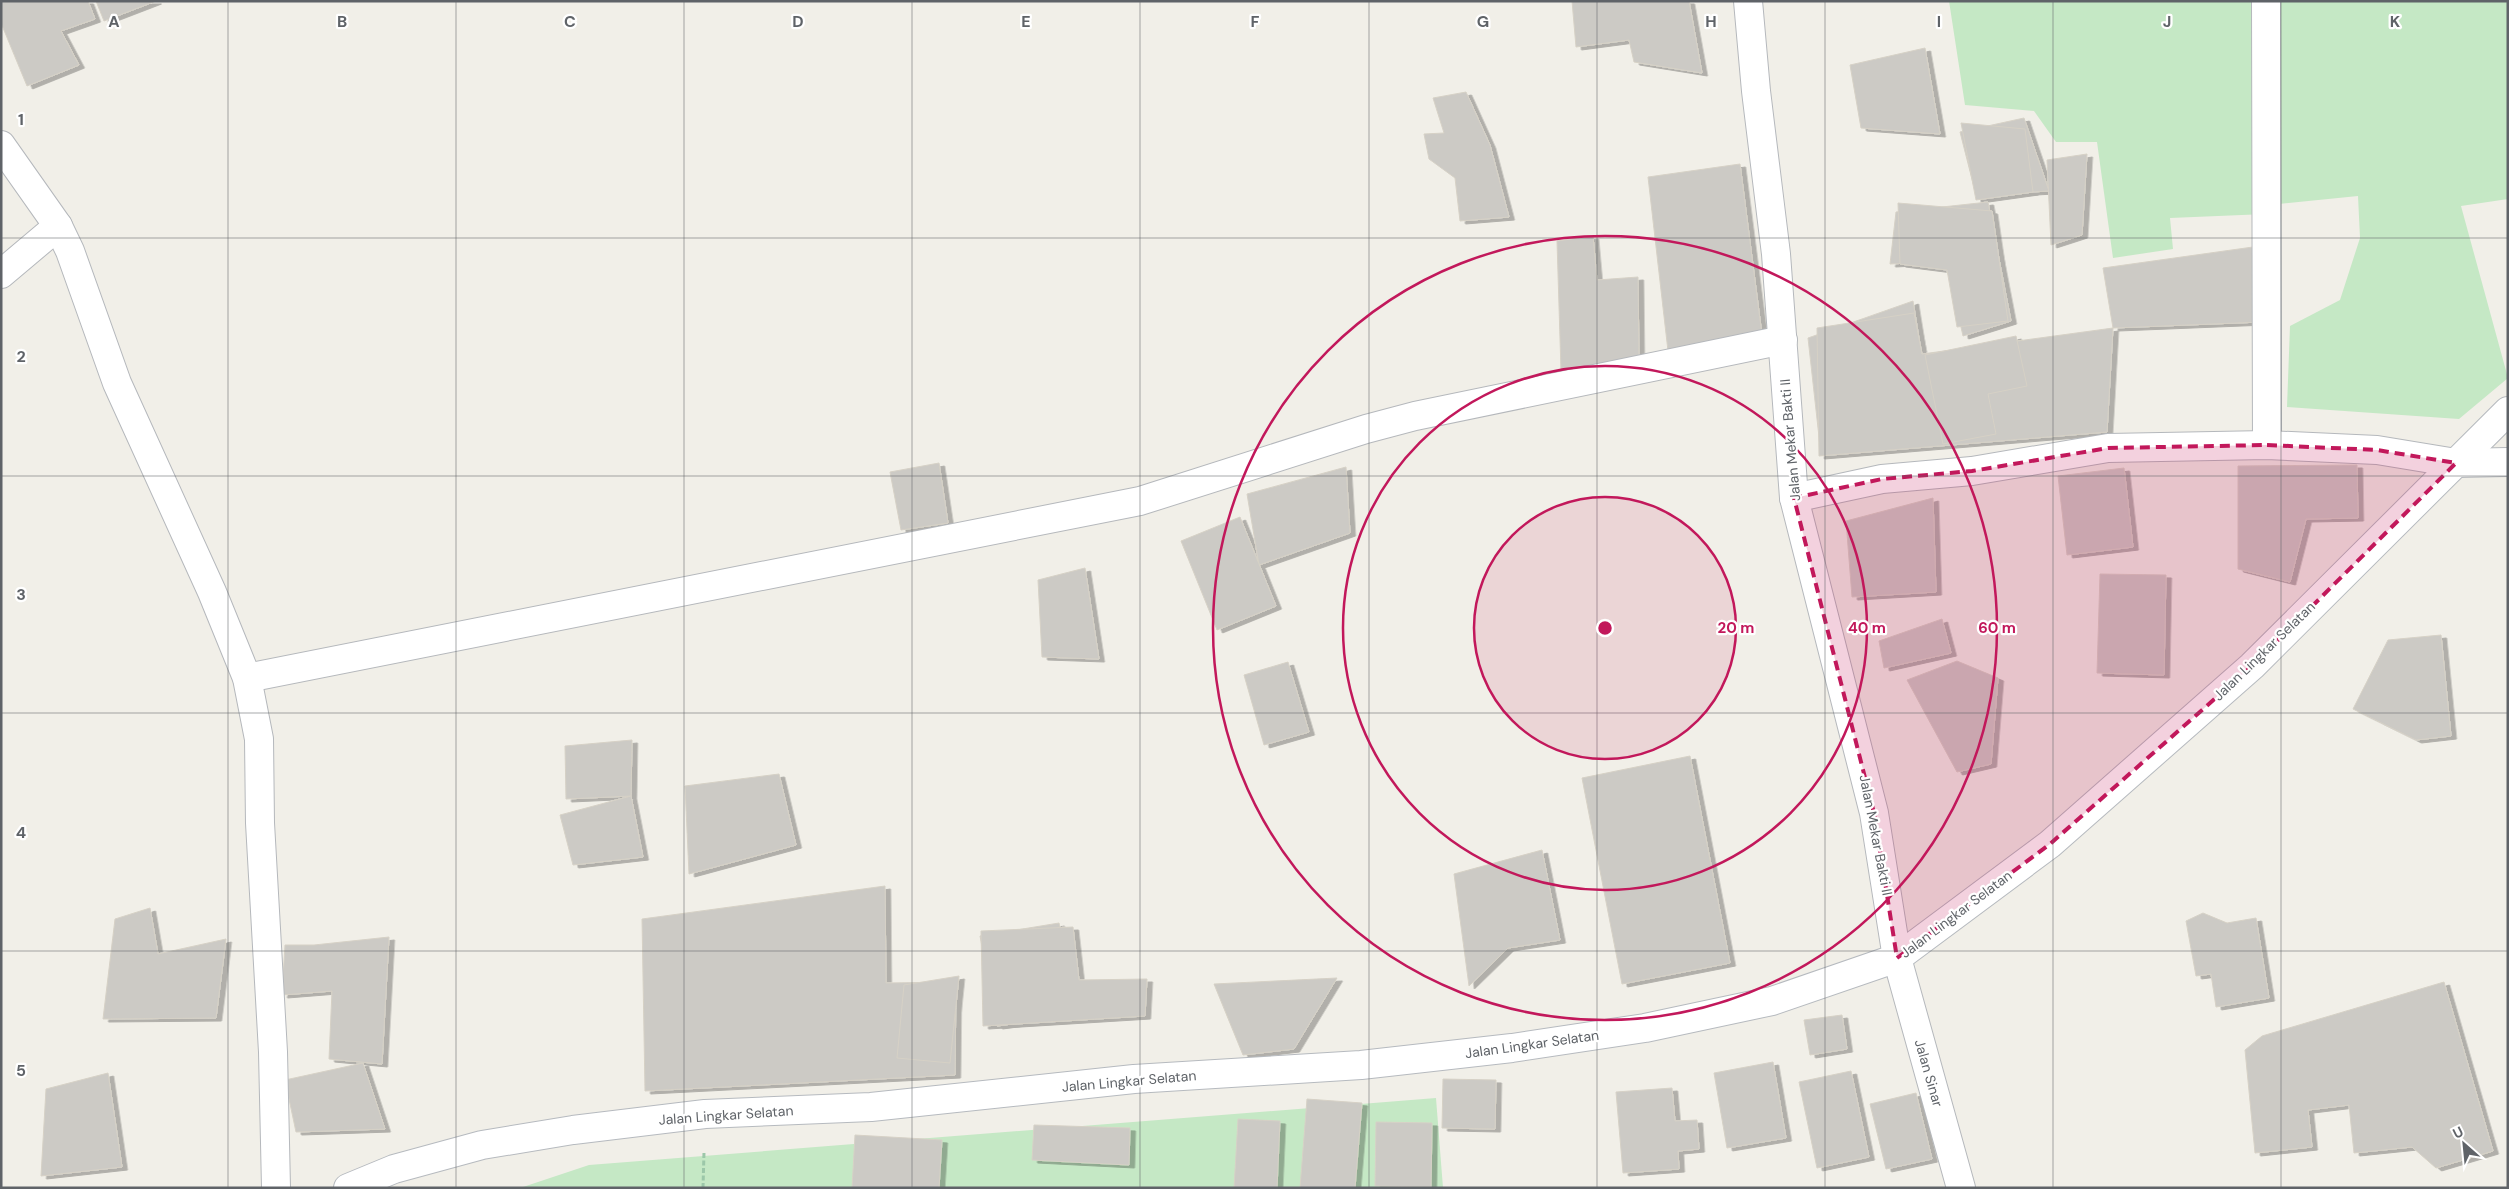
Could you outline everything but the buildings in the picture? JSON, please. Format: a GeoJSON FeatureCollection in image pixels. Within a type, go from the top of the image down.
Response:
{"type":"FeatureCollection","features":[{"type":"Feature","properties":{"kind":"street","name":"Jalan Mekar Bakti II"},"geometry":{"type":"LineString","coordinates":[[1748,1],[1756,91],[1770,189],[1794,498],[1874,813],[1897,958]]}},
{"type":"Feature","properties":{"kind":"street"},"geometry":{"type":"LineString","coordinates":[[2266,1],[2267,445]]}},
{"type":"Feature","properties":{"kind":"street"},"geometry":{"type":"LineString","coordinates":[[1,146],[58,226],[70,252],[117,383],[212,592],[247,678],[259,739],[261,841],[273,1052],[276,1188]]}},
{"type":"Feature","properties":{"kind":"street"},"geometry":{"type":"LineString","coordinates":[[1,274],[58,226]]}},
{"type":"Feature","properties":{"kind":"street"},"geometry":{"type":"LineString","coordinates":[[247,678],[1140,501],[1366,429],[1415,416],[1782,340]]}},
{"type":"Feature","properties":{"kind":"street","name":"Jalan Lingkar Selatan"},"geometry":{"type":"LineString","coordinates":[[348,1188],[394,1169],[482,1145],[573,1130],[698,1115],[871,1107],[1134,1079],[1361,1065],[1512,1048],[1645,1028],[1772,1001],[1897,958],[2050,844],[2131,775],[2252,666],[2508,411]]}},
{"type":"Feature","properties":{"kind":"street"},"geometry":{"type":"LineString","coordinates":[[1794,498],[1882,479],[1972,471],[2108,448],[2267,445],[2377,450],[2456,463],[2508,462]]}},
{"type":"Feature","properties":{"kind":"street","name":"Jalan Sinar"},"geometry":{"type":"LineString","coordinates":[[1897,958],[1961,1188]]}},
{"type":"Feature","properties":{"kind":"highlighted area"},"geometry":{"type":"Polygon","coordinates":[[[2267,445],[2377,450],[2456,463],[2252,666],[2050,844],[1897,958],[1874,813],[1794,498],[1882,479],[1972,471],[2108,448],[2267,445]]]}},
{"type":"Feature","properties":{"kind":"green space"},"geometry":{"type":"Polygon","coordinates":[[[1949,1],[2268,1],[2266,214],[2170,218],[2173,249],[2113,258],[2097,142],[2056,142],[2034,111],[1965,105],[1949,1]]]}},
{"type":"Feature","properties":{"kind":"green space"},"geometry":{"type":"Polygon","coordinates":[[[2280,1],[2508,1],[2508,199],[2461,206],[2508,378],[2459,419],[2287,407],[2290,326],[2340,300],[2360,238],[2358,196],[2279,204],[2280,1]]]}},
{"type":"Feature","properties":{"kind":"green space"},"geometry":{"type":"Polygon","coordinates":[[[1436,1098],[1443,1188],[520,1188],[589,1165],[1436,1098]]]}}]}
